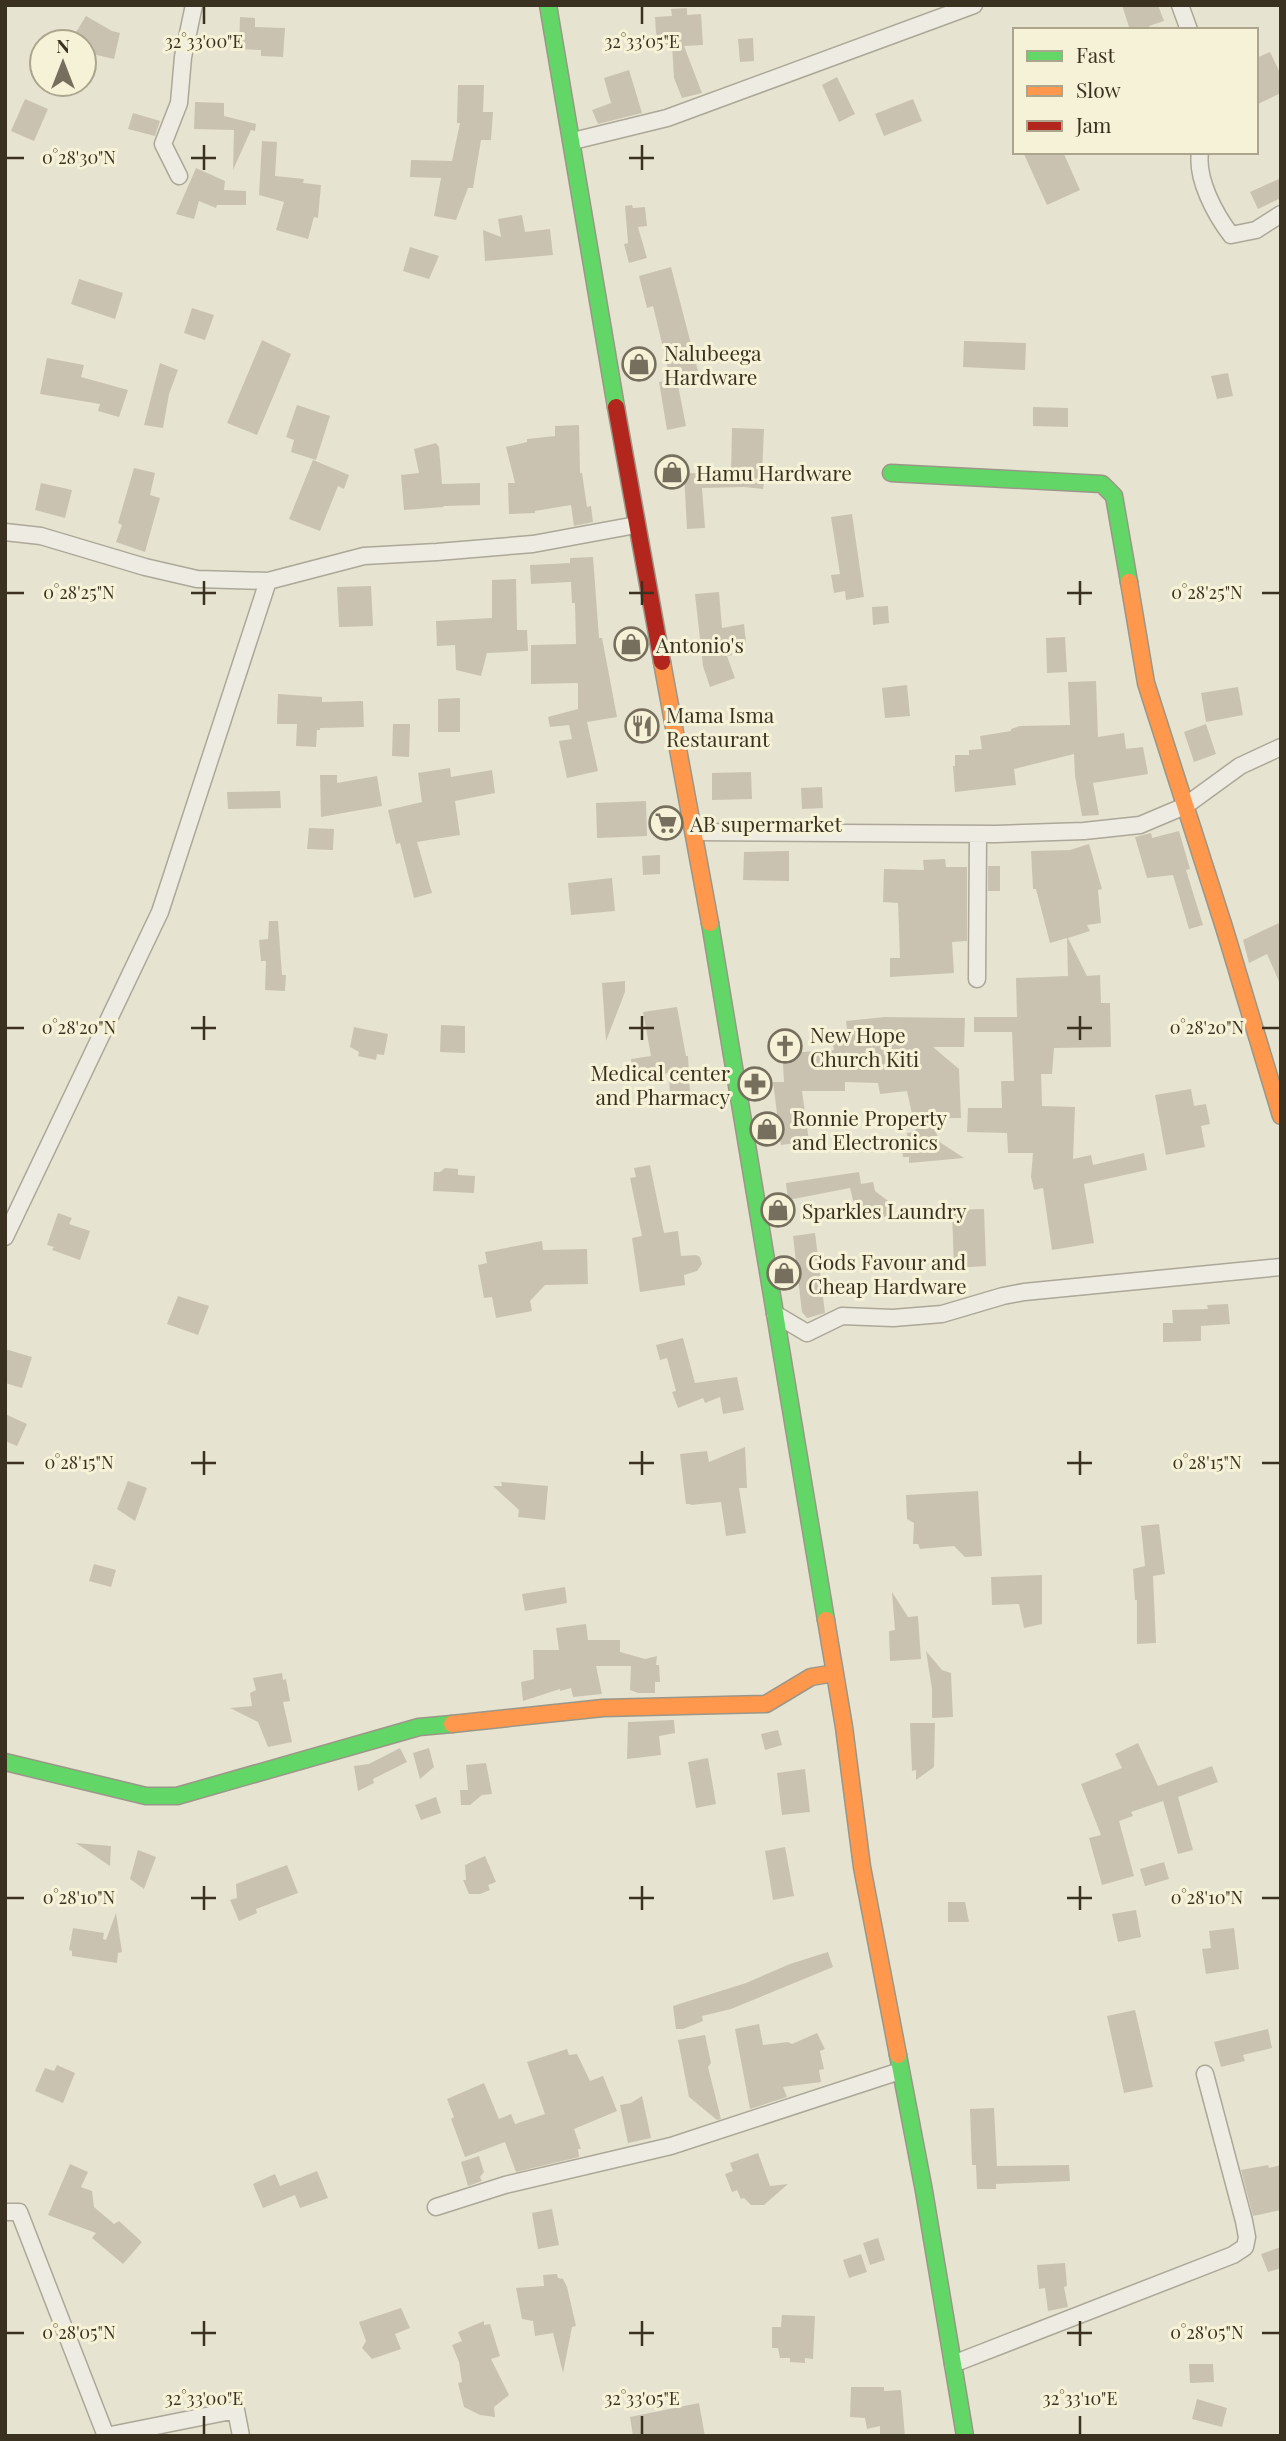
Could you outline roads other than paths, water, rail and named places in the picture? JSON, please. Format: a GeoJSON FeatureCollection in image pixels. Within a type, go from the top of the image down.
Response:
{"type":"FeatureCollection","features":[{"type":"Feature","properties":{"kind":"street"},"geometry":{"type":"LineString","coordinates":[[179,176],[163,144],[179,103],[183,57],[194,5]]}},
{"type":"Feature","properties":{"kind":"street"},"geometry":{"type":"LineString","coordinates":[[548,5],[636,525],[694,832],[835,1673],[862,1867],[924,2191],[965,2436]]}},
{"type":"Feature","properties":{"kind":"street"},"geometry":{"type":"LineString","coordinates":[[573,141],[667,118],[974,5]]}},
{"type":"Feature","properties":{"kind":"street"},"geometry":{"type":"LineString","coordinates":[[1180,5],[1188,28]]}},
{"type":"Feature","properties":{"kind":"street"},"geometry":{"type":"LineString","coordinates":[[1200,154],[1198,164],[1209,195],[1231,235],[1256,230],[1281,214]]}},
{"type":"Feature","properties":{"kind":"street"},"geometry":{"type":"LineString","coordinates":[[891,472],[1102,485],[1114,496],[1146,683],[1281,1116]]}},
{"type":"Feature","properties":{"kind":"street"},"geometry":{"type":"LineString","coordinates":[[5,532],[41,537],[197,579],[268,581],[364,556],[533,544],[636,525]]}},
{"type":"Feature","properties":{"kind":"street"},"geometry":{"type":"LineString","coordinates":[[5,1237],[160,912],[268,581]]}},
{"type":"Feature","properties":{"kind":"street"},"geometry":{"type":"LineString","coordinates":[[694,832],[978,834],[1084,831],[1140,825],[1185,806],[1240,765],[1281,747]]}},
{"type":"Feature","properties":{"kind":"street"},"geometry":{"type":"LineString","coordinates":[[978,834],[978,979]]}},
{"type":"Feature","properties":{"kind":"street"},"geometry":{"type":"LineString","coordinates":[[775,1314],[807,1333],[842,1316],[893,1318],[943,1314],[1024,1292],[1281,1267]]}},
{"type":"Feature","properties":{"kind":"street"},"geometry":{"type":"LineString","coordinates":[[5,1762],[146,1796],[177,1796],[419,1727],[603,1709],[766,1704],[811,1677],[835,1673]]}},
{"type":"Feature","properties":{"kind":"street"},"geometry":{"type":"LineString","coordinates":[[436,2207],[505,2185],[671,2147],[900,2071]]}},
{"type":"Feature","properties":{"kind":"street"},"geometry":{"type":"LineString","coordinates":[[953,2364],[1233,2255],[1245,2247],[1247,2237],[1244,2221],[1206,2074]]}},
{"type":"Feature","properties":{"kind":"street"},"geometry":{"type":"LineString","coordinates":[[5,2212],[19,2212],[106,2436],[236,2410],[241,2436]]}},
{"type":"Feature","properties":{"kind":"place","name":"Nalubeega Hardware"},"geometry":{"type":"Point","coordinates":[639,364]}},
{"type":"Feature","properties":{"kind":"place","name":"Hamu Hardware"},"geometry":{"type":"Point","coordinates":[672,472]}},
{"type":"Feature","properties":{"kind":"place","name":"Antonio's"},"geometry":{"type":"Point","coordinates":[631,644]}},
{"type":"Feature","properties":{"kind":"place","name":"Mama Isma Restaurant"},"geometry":{"type":"Point","coordinates":[642,726]}},
{"type":"Feature","properties":{"kind":"place","name":"AB supermarket"},"geometry":{"type":"Point","coordinates":[666,823]}},
{"type":"Feature","properties":{"kind":"place","name":"New Hope Church Kiti"},"geometry":{"type":"Point","coordinates":[785,1046]}},
{"type":"Feature","properties":{"kind":"place","name":"Medical center and Pharmacy"},"geometry":{"type":"Point","coordinates":[755,1084]}},
{"type":"Feature","properties":{"kind":"place","name":"Ronnie Property and Electronics"},"geometry":{"type":"Point","coordinates":[767,1129]}},
{"type":"Feature","properties":{"kind":"place","name":"Sparkles Laundry"},"geometry":{"type":"Point","coordinates":[778,1210]}},
{"type":"Feature","properties":{"kind":"place","name":"Gods Favour and Cheap Hardware"},"geometry":{"type":"Point","coordinates":[784,1273]}}]}
